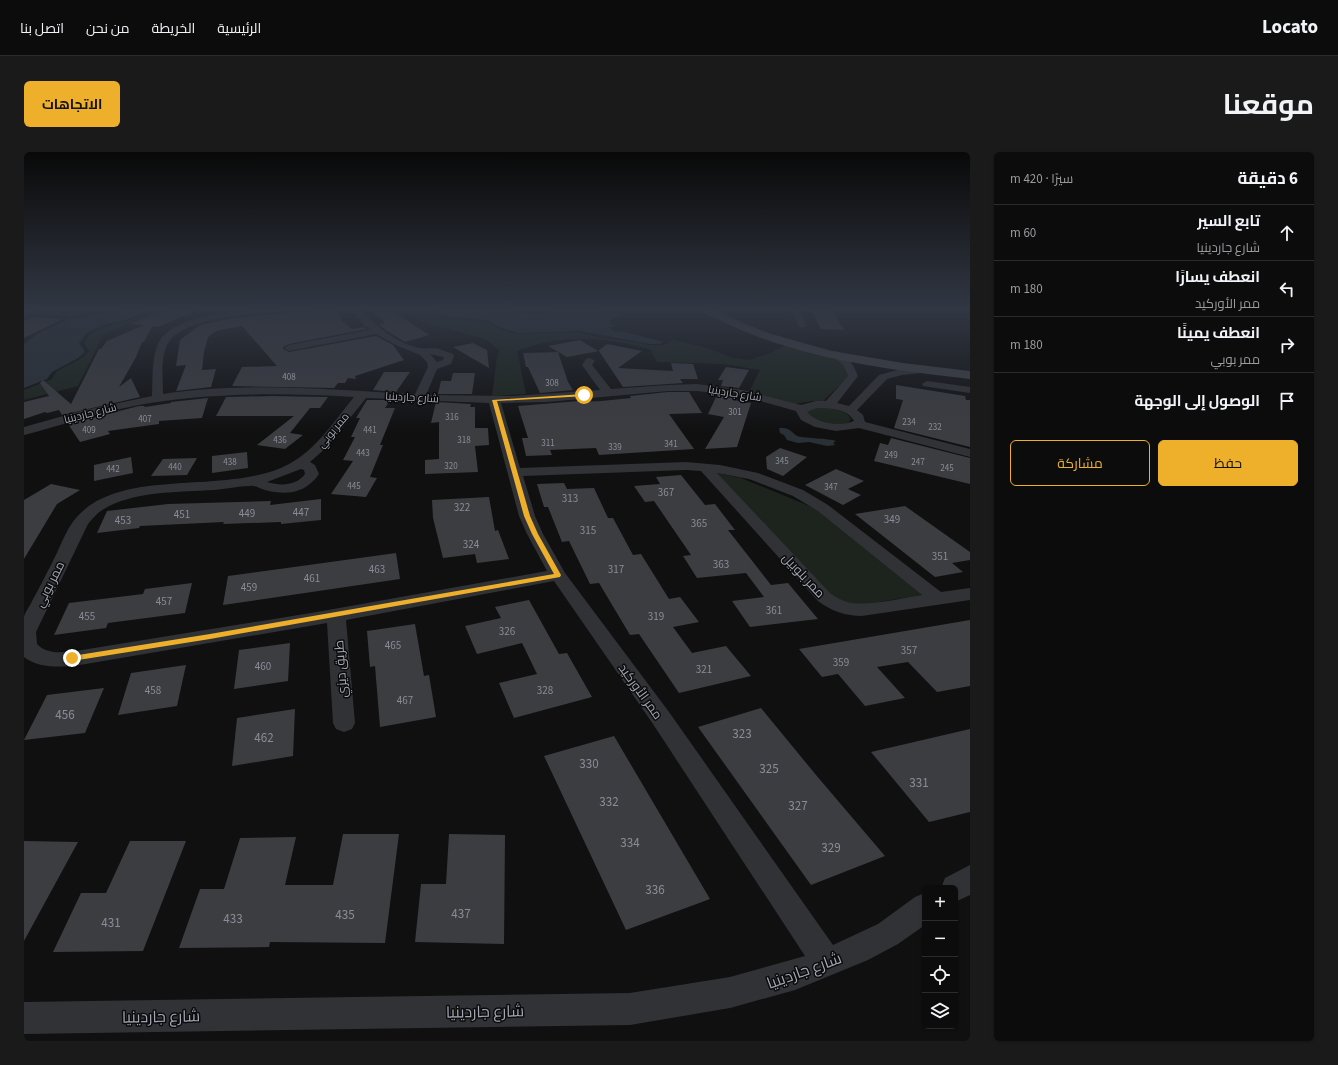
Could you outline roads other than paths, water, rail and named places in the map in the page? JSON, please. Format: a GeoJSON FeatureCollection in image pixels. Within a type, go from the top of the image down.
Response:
{"type":"FeatureCollection","features":[{"type":"Feature","properties":{"kind":"street"},"geometry":{"type":"LineString","coordinates":[[157,399],[162,349]]}},
{"type":"Feature","properties":{"kind":"street"},"geometry":{"type":"LineString","coordinates":[[414,349],[430,358],[433,367],[419,397]]}},
{"type":"Feature","properties":{"kind":"street"},"geometry":{"type":"LineString","coordinates":[[820,349],[836,354],[926,370],[970,375]]}},
{"type":"Feature","properties":{"kind":"street"},"geometry":{"type":"LineString","coordinates":[[858,349],[894,357],[970,367]]}},
{"type":"Feature","properties":{"kind":"street"},"geometry":{"type":"LineString","coordinates":[[418,351],[436,351],[442,352],[449,356],[447,362],[433,367]]}},
{"type":"Feature","properties":{"kind":"street"},"geometry":{"type":"LineString","coordinates":[[829,405],[853,376],[849,365],[836,354]]}},
{"type":"Feature","properties":{"kind":"street"},"geometry":{"type":"LineString","coordinates":[[590,361],[587,365],[608,393]]}},
{"type":"Feature","properties":{"kind":"street"},"geometry":{"type":"LineString","coordinates":[[858,424],[860,421],[859,417],[850,411],[883,377],[901,372],[926,370]]}},
{"type":"Feature","properties":{"kind":"street"},"geometry":{"type":"LineString","coordinates":[[927,384],[970,390]]}},
{"type":"Feature","properties":{"kind":"street","name":"شارع جاردينيا"},"geometry":{"type":"LineString","coordinates":[[24,431],[97,411],[157,399],[199,393],[239,391],[362,394],[494,400],[554,398],[672,388],[706,388],[754,394],[802,409],[812,405],[829,405],[850,411]]}},
{"type":"Feature","properties":{"kind":"street","name":"ممر بوبي"},"geometry":{"type":"LineString","coordinates":[[362,394],[314,452],[301,462],[280,473],[254,481],[228,485],[134,493],[109,500],[89,512],[81,522],[26,632],[24,640],[27,648],[33,654],[43,658],[56,659],[88,656],[336,615],[558,575]]}},
{"type":"Feature","properties":{"kind":"street","name":"ممر الأوركيد"},"geometry":{"type":"LineString","coordinates":[[494,400],[527,516],[538,541],[558,575],[661,718],[827,963]]}},
{"type":"Feature","properties":{"kind":"street","name":"شارع جاردينيا"},"geometry":{"type":"LineString","coordinates":[[802,409],[801,412],[803,416],[816,423],[826,426],[846,428],[858,424],[970,453]]}},
{"type":"Feature","properties":{"kind":"street"},"geometry":{"type":"LineString","coordinates":[[515,472],[670,466],[704,467],[753,476],[784,487],[811,500],[938,598]]}},
{"type":"Feature","properties":{"kind":"street","name":"ممر بلوبيل"},"geometry":{"type":"LineString","coordinates":[[704,467],[819,592],[830,602],[846,608],[862,610],[970,594]]}},
{"type":"Feature","properties":{"kind":"street","name":"طريق ديزي"},"geometry":{"type":"LineString","coordinates":[[336,615],[344,723]]}},
{"type":"Feature","properties":{"kind":"street"},"geometry":{"type":"LineString","coordinates":[[958,886],[970,879]]}},
{"type":"Feature","properties":{"kind":"street","name":"شارع جاردينيا"},"geometry":{"type":"LineString","coordinates":[[24,1018],[630,1009],[683,1003],[734,993],[783,979],[827,963],[889,933],[922,909]]}}]}
